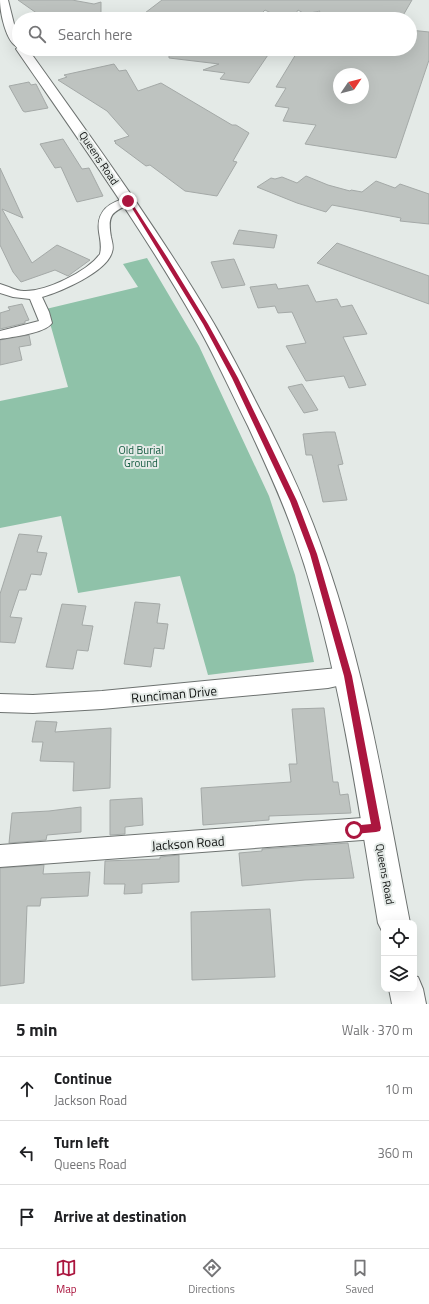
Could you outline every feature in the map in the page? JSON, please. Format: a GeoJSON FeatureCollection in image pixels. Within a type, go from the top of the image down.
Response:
{"type":"FeatureCollection","features":[{"type":"Feature","properties":{"kind":"main road"},"geometry":{"type":"LineString","coordinates":[[2,0],[12,32]]}},
{"type":"Feature","properties":{"kind":"main road","name":"Queens Road"},"geometry":{"type":"LineString","coordinates":[[27,56],[128,201],[165,257],[206,324],[235,378],[278,466],[293,501],[313,554],[348,676],[393,920]]}},
{"type":"Feature","properties":{"kind":"main road"},"geometry":{"type":"LineString","coordinates":[[407,992],[409,1004]]}},
{"type":"Feature","properties":{"kind":"street"},"geometry":{"type":"LineString","coordinates":[[0,288],[12,293],[34,294],[51,290],[100,262],[106,255],[107,246],[103,225],[104,217],[110,210],[128,201]]}},
{"type":"Feature","properties":{"kind":"street"},"geometry":{"type":"LineString","coordinates":[[0,335],[33,328],[46,323],[43,312],[34,294]]}},
{"type":"Feature","properties":{"kind":"street","name":"Runciman Drive"},"geometry":{"type":"LineString","coordinates":[[0,703],[33,704],[102,700],[348,676]]}},
{"type":"Feature","properties":{"kind":"street","name":"Jackson Road"},"geometry":{"type":"LineString","coordinates":[[0,856],[376,828]]}},
{"type":"Feature","properties":{"kind":"green space","name":"Old Burial Ground"},"geometry":{"type":"Polygon","coordinates":[[[147,258],[199,346],[269,496],[295,575],[314,662],[208,675],[180,576],[78,593],[61,516],[0,528],[0,401],[68,387],[46,309],[138,287],[123,264],[147,258]]]}},
{"type":"Feature","properties":{"kind":"building"},"geometry":{"type":"Polygon","coordinates":[[[18,0],[72,0],[94,4],[101,2],[101,12],[35,12],[18,0]]]}},
{"type":"Feature","properties":{"kind":"building"},"geometry":{"type":"Polygon","coordinates":[[[162,0],[412,0],[405,12],[302,12],[298,10],[297,12],[269,12],[265,10],[263,12],[146,12],[162,0]]]}},
{"type":"Feature","properties":{"kind":"building"},"geometry":{"type":"Polygon","coordinates":[[[417,31],[429,32],[429,60],[396,158],[305,144],[316,125],[283,121],[289,108],[275,106],[286,88],[276,87],[295,56],[417,56],[417,31]]]}},
{"type":"Feature","properties":{"kind":"building"},"geometry":{"type":"Polygon","coordinates":[[[169,56],[267,56],[249,83],[220,79],[225,73],[203,70],[219,64],[169,58],[169,56]]]}},
{"type":"Feature","properties":{"kind":"building"},"geometry":{"type":"Polygon","coordinates":[[[114,64],[119,71],[126,70],[138,91],[161,83],[232,125],[236,125],[249,133],[233,161],[237,162],[217,196],[185,191],[150,165],[146,166],[115,143],[116,142],[114,141],[129,136],[107,111],[58,80],[67,77],[64,75],[114,64]]]}},
{"type":"Feature","properties":{"kind":"building"},"geometry":{"type":"Polygon","coordinates":[[[29,82],[31,85],[36,84],[48,108],[25,112],[23,111],[9,86],[29,82]]]}},
{"type":"Feature","properties":{"kind":"building"},"geometry":{"type":"Polygon","coordinates":[[[63,139],[82,169],[89,168],[103,196],[77,202],[61,167],[55,168],[40,144],[63,139]]]}},
{"type":"Feature","properties":{"kind":"building"},"geometry":{"type":"Polygon","coordinates":[[[0,168],[23,218],[2,209],[32,263],[57,245],[90,260],[68,276],[55,270],[21,282],[13,272],[0,245],[0,168]]]}},
{"type":"Feature","properties":{"kind":"building"},"geometry":{"type":"Polygon","coordinates":[[[306,176],[328,185],[350,191],[362,192],[376,181],[395,188],[400,184],[429,194],[429,224],[400,221],[401,218],[332,205],[326,212],[297,203],[257,187],[271,178],[275,179],[282,177],[297,183],[306,176]]]}},
{"type":"Feature","properties":{"kind":"building"},"geometry":{"type":"Polygon","coordinates":[[[239,230],[277,235],[274,248],[233,244],[239,230]]]}},
{"type":"Feature","properties":{"kind":"building"},"geometry":{"type":"Polygon","coordinates":[[[337,243],[429,276],[429,304],[317,263],[337,243]]]}},
{"type":"Feature","properties":{"kind":"building"},"geometry":{"type":"Polygon","coordinates":[[[234,259],[245,285],[222,288],[211,262],[234,259]]]}},
{"type":"Feature","properties":{"kind":"building"},"geometry":{"type":"Polygon","coordinates":[[[276,284],[278,289],[308,285],[316,302],[337,299],[341,307],[352,305],[367,334],[343,337],[366,385],[349,388],[344,376],[306,381],[286,346],[306,343],[292,312],[278,313],[275,306],[258,308],[250,287],[276,284]]]}},
{"type":"Feature","properties":{"kind":"building"},"geometry":{"type":"Polygon","coordinates":[[[22,304],[29,320],[25,321],[25,323],[0,329],[0,313],[10,310],[8,307],[22,304]]]}},
{"type":"Feature","properties":{"kind":"building"},"geometry":{"type":"Polygon","coordinates":[[[29,335],[31,345],[19,347],[22,360],[0,365],[0,340],[29,335]]]}},
{"type":"Feature","properties":{"kind":"building"},"geometry":{"type":"Polygon","coordinates":[[[302,384],[318,410],[304,413],[288,387],[302,384]]]}},
{"type":"Feature","properties":{"kind":"building"},"geometry":{"type":"Polygon","coordinates":[[[335,432],[343,464],[338,465],[347,500],[323,502],[312,455],[306,455],[303,434],[335,432]]]}},
{"type":"Feature","properties":{"kind":"building"},"geometry":{"type":"Polygon","coordinates":[[[19,534],[42,536],[37,552],[47,553],[41,575],[31,574],[26,590],[19,590],[10,617],[22,618],[15,643],[0,642],[0,594],[19,534]]]}},
{"type":"Feature","properties":{"kind":"building"},"geometry":{"type":"Polygon","coordinates":[[[135,602],[160,604],[157,623],[168,624],[164,649],[154,648],[151,667],[124,664],[135,602]]]}},
{"type":"Feature","properties":{"kind":"building"},"geometry":{"type":"Polygon","coordinates":[[[62,604],[86,606],[82,625],[93,626],[88,651],[77,650],[73,669],[46,667],[62,604]]]}},
{"type":"Feature","properties":{"kind":"building"},"geometry":{"type":"Polygon","coordinates":[[[324,708],[333,782],[338,782],[340,795],[348,794],[351,813],[269,816],[269,820],[203,825],[201,788],[291,782],[289,764],[297,764],[292,709],[324,708]]]}},
{"type":"Feature","properties":{"kind":"building"},"geometry":{"type":"Polygon","coordinates":[[[36,721],[57,722],[55,732],[111,728],[110,788],[73,791],[74,762],[40,761],[43,742],[32,742],[36,721]]]}},
{"type":"Feature","properties":{"kind":"building"},"geometry":{"type":"Polygon","coordinates":[[[142,798],[143,825],[125,827],[125,834],[110,835],[110,800],[142,798]]]}},
{"type":"Feature","properties":{"kind":"building"},"geometry":{"type":"Polygon","coordinates":[[[81,807],[81,832],[47,835],[46,840],[9,843],[12,813],[49,811],[81,807]]]}},
{"type":"Feature","properties":{"kind":"building"},"geometry":{"type":"Polygon","coordinates":[[[348,843],[354,878],[305,880],[242,886],[239,853],[262,851],[262,849],[348,843]]]}},
{"type":"Feature","properties":{"kind":"building"},"geometry":{"type":"Polygon","coordinates":[[[179,855],[179,882],[142,884],[142,893],[124,894],[125,884],[104,884],[105,861],[160,859],[160,857],[179,855]]]}},
{"type":"Feature","properties":{"kind":"building"},"geometry":{"type":"Polygon","coordinates":[[[44,865],[43,874],[90,872],[88,896],[41,898],[40,906],[27,906],[24,983],[0,986],[0,868],[44,865]]]}},
{"type":"Feature","properties":{"kind":"building"},"geometry":{"type":"Polygon","coordinates":[[[270,909],[275,977],[192,980],[191,912],[270,909]]]}},
{"type":"Feature","properties":{"kind":"route"},"geometry":{"type":"LineString","coordinates":[[128,201],[165,257],[206,324],[235,378],[278,466],[313,554],[325,591],[348,676],[376,828],[354,830]]}}]}
